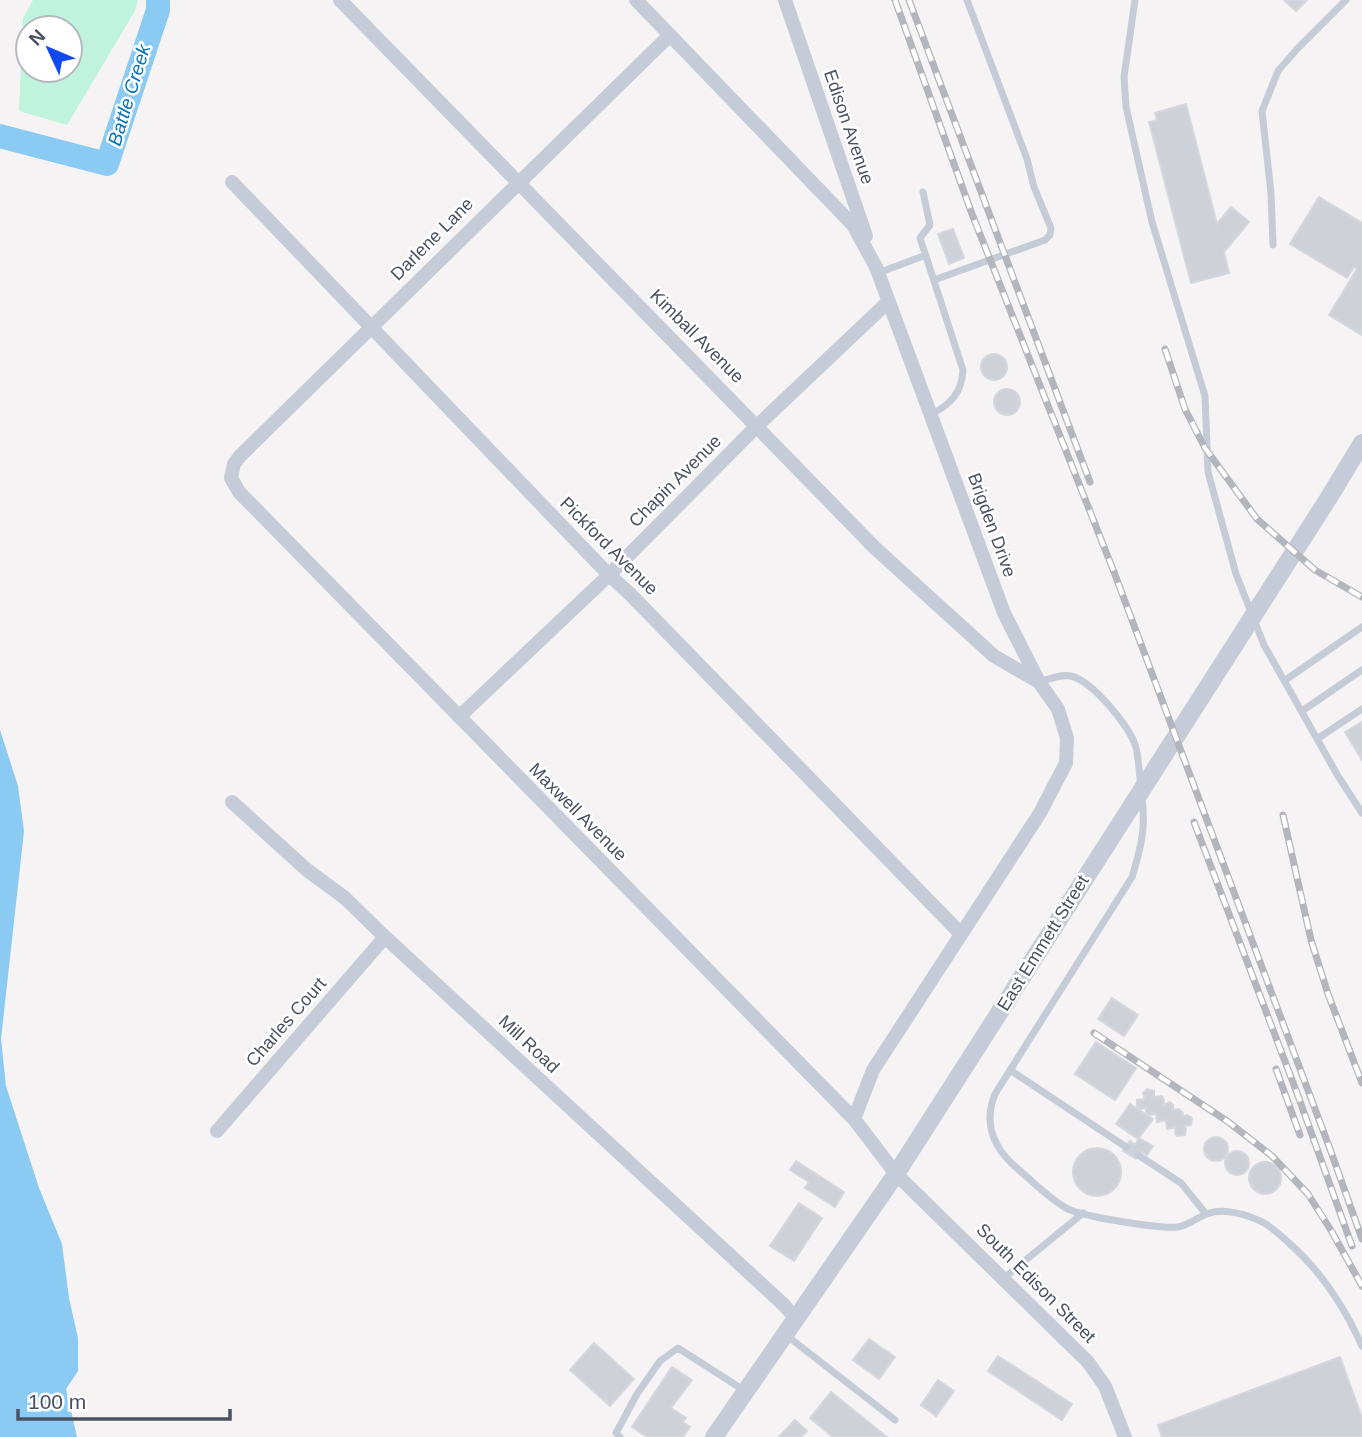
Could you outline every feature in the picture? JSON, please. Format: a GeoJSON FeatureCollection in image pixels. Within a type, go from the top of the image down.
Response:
{"type":"FeatureCollection","features":[{"type":"Feature","properties":{"kind":"street","name":"Kimball Avenue"},"geometry":{"type":"LineString","coordinates":[[340,0],[758,425],[875,548],[993,656],[1039,682]]}},
{"type":"Feature","properties":{"kind":"street","name":"Brigden Drive"},"geometry":{"type":"LineString","coordinates":[[636,0],[853,225],[877,270],[1004,613],[1039,682],[1058,709],[1067,738],[1066,763],[1040,813],[873,1070],[854,1119]]}},
{"type":"Feature","properties":{"kind":"street","name":"Edison Avenue"},"geometry":{"type":"LineString","coordinates":[[785,0],[877,270]]}},
{"type":"Feature","properties":{"kind":"street","name":"Darlene Lane"},"geometry":{"type":"LineString","coordinates":[[231,478],[234,464],[240,456],[670,35]]}},
{"type":"Feature","properties":{"kind":"street","name":"Pickford Avenue"},"geometry":{"type":"LineString","coordinates":[[232,182],[369,328],[961,934]]}},
{"type":"Feature","properties":{"kind":"street","name":"Chapin Avenue"},"geometry":{"type":"LineString","coordinates":[[459,717],[609,575],[758,425],[888,302]]}},
{"type":"Feature","properties":{"kind":"street","name":"East Emmett Street"},"geometry":{"type":"LineString","coordinates":[[714,1437],[896,1174],[1362,443]]}},
{"type":"Feature","properties":{"kind":"street","name":"Maxwell Avenue"},"geometry":{"type":"LineString","coordinates":[[231,478],[239,492],[854,1119],[896,1174]]}},
{"type":"Feature","properties":{"kind":"street","name":"Mill Road"},"geometry":{"type":"LineString","coordinates":[[232,802],[307,870],[345,898],[796,1319]]}},
{"type":"Feature","properties":{"kind":"street","name":"Charles Court"},"geometry":{"type":"LineString","coordinates":[[217,1131],[385,937]]}},
{"type":"Feature","properties":{"kind":"street","name":"South Edison Street"},"geometry":{"type":"LineString","coordinates":[[896,1174],[1097,1373],[1125,1437]]}},
{"type":"Feature","properties":{"kind":"lane"},"geometry":{"type":"LineString","coordinates":[[934,279],[1045,240],[1051,228],[967,0]]}},
{"type":"Feature","properties":{"kind":"lane"},"geometry":{"type":"LineString","coordinates":[[1135,0],[1124,77],[1126,107],[1152,222],[1205,396],[1208,418],[1206,461],[1236,574],[1264,645],[1362,813]]}},
{"type":"Feature","properties":{"kind":"lane"},"geometry":{"type":"LineString","coordinates":[[1273,245],[1271,193],[1262,111],[1278,71],[1346,0]]}},
{"type":"Feature","properties":{"kind":"lane"},"geometry":{"type":"LineString","coordinates":[[923,192],[930,225],[920,238],[963,370],[963,382],[957,394],[949,404],[932,414]]}},
{"type":"Feature","properties":{"kind":"lane"},"geometry":{"type":"LineString","coordinates":[[877,270],[926,255]]}},
{"type":"Feature","properties":{"kind":"lane"},"geometry":{"type":"LineString","coordinates":[[1284,681],[1362,627]]}},
{"type":"Feature","properties":{"kind":"lane"},"geometry":{"type":"LineString","coordinates":[[1302,711],[1362,670]]}},
{"type":"Feature","properties":{"kind":"lane"},"geometry":{"type":"LineString","coordinates":[[1039,682],[1054,677],[1073,676],[1111,706],[1136,750],[1145,823],[1143,841],[1132,877],[1010,1070],[991,1105],[989,1119],[996,1142],[1010,1162],[1068,1209],[1164,1227],[1179,1227],[1215,1212],[1237,1214],[1264,1223],[1306,1258],[1331,1288],[1347,1313],[1362,1346]]}},
{"type":"Feature","properties":{"kind":"lane"},"geometry":{"type":"LineString","coordinates":[[1317,738],[1362,709]]}},
{"type":"Feature","properties":{"kind":"lane"},"geometry":{"type":"LineString","coordinates":[[1010,1070],[1126,1147]]}},
{"type":"Feature","properties":{"kind":"lane"},"geometry":{"type":"LineString","coordinates":[[1138,1155],[1181,1184],[1206,1214]]}},
{"type":"Feature","properties":{"kind":"lane"},"geometry":{"type":"LineString","coordinates":[[1004,1278],[1083,1213]]}},
{"type":"Feature","properties":{"kind":"lane"},"geometry":{"type":"LineString","coordinates":[[786,1335],[895,1420]]}},
{"type":"Feature","properties":{"kind":"lane"},"geometry":{"type":"LineString","coordinates":[[620,1437],[616,1433],[637,1394],[660,1361],[678,1348],[745,1392]]}},
{"type":"Feature","properties":{"kind":"green space"},"geometry":{"type":"Polygon","coordinates":[[[33,0],[138,0],[135,11],[67,125],[19,111],[20,84],[84,84],[84,14],[25,14],[33,0]]]}},
{"type":"Feature","properties":{"kind":"water"},"geometry":{"type":"Polygon","coordinates":[[[0,730],[18,786],[24,831],[1,1039],[6,1086],[39,1188],[62,1244],[69,1298],[78,1338],[78,1371],[66,1389],[77,1437],[0,1437],[0,730]]]}},
{"type":"Feature","properties":{"kind":"building"},"geometry":{"type":"Polygon","coordinates":[[[1284,0],[1307,0],[1296,11],[1284,0]]]}},
{"type":"Feature","properties":{"kind":"building"},"geometry":{"type":"Polygon","coordinates":[[[1186,104],[1217,224],[1231,207],[1249,222],[1224,252],[1229,273],[1191,283],[1149,122],[1157,120],[1155,113],[1186,104]]]}},
{"type":"Feature","properties":{"kind":"building"},"geometry":{"type":"Polygon","coordinates":[[[1319,197],[1362,223],[1362,335],[1329,315],[1357,269],[1354,267],[1347,278],[1290,244],[1319,197]]]}},
{"type":"Feature","properties":{"kind":"building"},"geometry":{"type":"Polygon","coordinates":[[[953,229],[964,258],[949,264],[938,234],[953,229]]]}},
{"type":"Feature","properties":{"kind":"building"},"geometry":{"type":"Polygon","coordinates":[[[994,354],[1003,358],[1007,367],[1003,376],[994,380],[985,376],[981,367],[985,358],[994,354]]]}},
{"type":"Feature","properties":{"kind":"building"},"geometry":{"type":"Polygon","coordinates":[[[1007,389],[1016,393],[1020,402],[1016,411],[1007,415],[998,411],[994,402],[998,393],[1007,389]]]}},
{"type":"Feature","properties":{"kind":"building"},"geometry":{"type":"Polygon","coordinates":[[[1362,722],[1362,760],[1345,732],[1362,722]]]}},
{"type":"Feature","properties":{"kind":"building"},"geometry":{"type":"Polygon","coordinates":[[[1112,998],[1138,1015],[1124,1036],[1098,1019],[1112,998]]]}},
{"type":"Feature","properties":{"kind":"building"},"geometry":{"type":"Polygon","coordinates":[[[1096,1042],[1136,1068],[1115,1100],[1075,1074],[1096,1042]]]}},
{"type":"Feature","properties":{"kind":"building"},"geometry":{"type":"Polygon","coordinates":[[[1147,1089],[1154,1091],[1154,1097],[1162,1096],[1163,1105],[1170,1102],[1173,1110],[1179,1109],[1183,1117],[1187,1115],[1192,1118],[1191,1125],[1184,1126],[1185,1135],[1177,1136],[1176,1127],[1167,1129],[1166,1120],[1157,1122],[1156,1114],[1148,1115],[1146,1107],[1137,1107],[1137,1100],[1145,1099],[1143,1093],[1147,1089]]]}},
{"type":"Feature","properties":{"kind":"building"},"geometry":{"type":"Polygon","coordinates":[[[1130,1104],[1153,1119],[1138,1139],[1116,1124],[1130,1104]]]}},
{"type":"Feature","properties":{"kind":"building"},"geometry":{"type":"Polygon","coordinates":[[[1216,1137],[1224,1141],[1228,1149],[1224,1157],[1216,1161],[1208,1157],[1204,1149],[1208,1141],[1216,1137]]]}},
{"type":"Feature","properties":{"kind":"building"},"geometry":{"type":"Polygon","coordinates":[[[1139,1138],[1153,1146],[1147,1155],[1141,1151],[1136,1159],[1123,1151],[1130,1141],[1135,1145],[1139,1138]]]}},
{"type":"Feature","properties":{"kind":"building"},"geometry":{"type":"Polygon","coordinates":[[[1097,1148],[1114,1155],[1121,1172],[1114,1189],[1097,1196],[1080,1189],[1073,1172],[1080,1155],[1097,1148]]]}},
{"type":"Feature","properties":{"kind":"building"},"geometry":{"type":"Polygon","coordinates":[[[1237,1151],[1245,1155],[1249,1163],[1245,1171],[1237,1175],[1229,1171],[1225,1163],[1229,1155],[1237,1151]]]}},
{"type":"Feature","properties":{"kind":"building"},"geometry":{"type":"Polygon","coordinates":[[[796,1161],[844,1192],[835,1207],[805,1188],[809,1182],[790,1170],[796,1161]]]}},
{"type":"Feature","properties":{"kind":"building"},"geometry":{"type":"Polygon","coordinates":[[[1265,1162],[1276,1167],[1281,1178],[1276,1189],[1265,1194],[1254,1189],[1249,1178],[1254,1167],[1265,1162]]]}},
{"type":"Feature","properties":{"kind":"building"},"geometry":{"type":"Polygon","coordinates":[[[799,1203],[822,1218],[794,1261],[770,1246],[799,1203]]]}},
{"type":"Feature","properties":{"kind":"building"},"geometry":{"type":"Polygon","coordinates":[[[869,1339],[895,1357],[879,1379],[853,1360],[869,1339]]]}},
{"type":"Feature","properties":{"kind":"building"},"geometry":{"type":"Polygon","coordinates":[[[594,1343],[634,1379],[610,1406],[570,1370],[594,1343]]]}},
{"type":"Feature","properties":{"kind":"building"},"geometry":{"type":"Polygon","coordinates":[[[998,1356],[1072,1404],[1062,1420],[988,1371],[998,1356]]]}},
{"type":"Feature","properties":{"kind":"building"},"geometry":{"type":"Polygon","coordinates":[[[1340,1357],[1362,1418],[1362,1437],[1162,1437],[1158,1425],[1340,1357]]]}},
{"type":"Feature","properties":{"kind":"building"},"geometry":{"type":"Polygon","coordinates":[[[672,1367],[692,1380],[671,1408],[686,1418],[683,1422],[690,1427],[683,1437],[647,1437],[632,1427],[672,1367]]]}},
{"type":"Feature","properties":{"kind":"building"},"geometry":{"type":"Polygon","coordinates":[[[938,1380],[954,1391],[936,1416],[921,1405],[938,1380]]]}},
{"type":"Feature","properties":{"kind":"building"},"geometry":{"type":"Polygon","coordinates":[[[831,1392],[887,1437],[833,1437],[810,1418],[831,1392]]]}},
{"type":"Feature","properties":{"kind":"building"},"geometry":{"type":"Polygon","coordinates":[[[795,1420],[807,1431],[801,1437],[779,1437],[795,1420]]]}},
{"type":"Feature","properties":{"kind":"waterway","name":"Battle Creek"},"geometry":{"type":"LineString","coordinates":[[0,136],[107,164],[158,10],[158,0]]}},
{"type":"Feature","properties":{"kind":"railway"},"geometry":{"type":"LineString","coordinates":[[895,0],[972,214],[1114,572],[1362,1239]]}},
{"type":"Feature","properties":{"kind":"railway"},"geometry":{"type":"LineString","coordinates":[[909,0],[1090,482]]}},
{"type":"Feature","properties":{"kind":"railway"},"geometry":{"type":"LineString","coordinates":[[1165,349],[1185,409],[1205,448],[1257,519],[1315,570],[1362,597]]}},
{"type":"Feature","properties":{"kind":"railway"},"geometry":{"type":"LineString","coordinates":[[1283,815],[1311,940],[1328,994],[1362,1083]]}},
{"type":"Feature","properties":{"kind":"railway"},"geometry":{"type":"LineString","coordinates":[[1194,822],[1352,1246]]}},
{"type":"Feature","properties":{"kind":"railway"},"geometry":{"type":"LineString","coordinates":[[1094,1033],[1227,1121],[1272,1156],[1308,1194],[1362,1286]]}},
{"type":"Feature","properties":{"kind":"railway"},"geometry":{"type":"LineString","coordinates":[[1276,1069],[1300,1135]]}}]}
